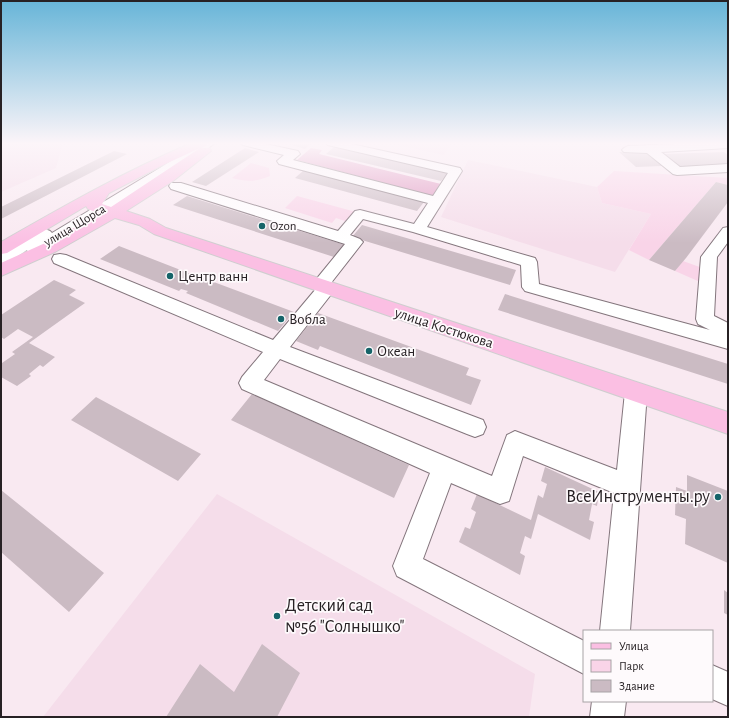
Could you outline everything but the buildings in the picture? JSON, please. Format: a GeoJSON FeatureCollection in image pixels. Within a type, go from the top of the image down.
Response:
{"type":"FeatureCollection","features":[{"type":"Feature","properties":{"kind":"main road","name":"улица Щорса"},"geometry":{"type":"LineString","coordinates":[[102,210],[103,190],[129,177]]}},
{"type":"Feature","properties":{"kind":"main road"},"geometry":{"type":"LineString","coordinates":[[6,263],[48,249],[102,210],[169,177]]}},
{"type":"Feature","properties":{"kind":"main road"},"geometry":{"type":"LineString","coordinates":[[1,249],[103,190]]}},
{"type":"Feature","properties":{"kind":"main road","name":"улица Костюкова"},"geometry":{"type":"LineString","coordinates":[[102,210],[123,224],[143,230],[160,231],[728,423]]}},
{"type":"Feature","properties":{"kind":"street","name":"улица Щорса"},"geometry":{"type":"LineString","coordinates":[[102,210],[155,177]]}},
{"type":"Feature","properties":{"kind":"street"},"geometry":{"type":"LineString","coordinates":[[342,177],[435,201]]}},
{"type":"Feature","properties":{"kind":"street"},"geometry":{"type":"LineString","coordinates":[[418,229],[452,177]]}},
{"type":"Feature","properties":{"kind":"street"},"geometry":{"type":"LineString","coordinates":[[176,186],[355,242],[324,287],[277,350],[249,383],[500,492],[515,442],[628,486]]}},
{"type":"Feature","properties":{"kind":"street"},"geometry":{"type":"LineString","coordinates":[[341,237],[360,214],[418,229],[528,262],[531,286],[728,342]]}},
{"type":"Feature","properties":{"kind":"street"},"geometry":{"type":"LineString","coordinates":[[728,231],[709,256],[705,319],[728,331]]}},
{"type":"Feature","properties":{"kind":"street"},"geometry":{"type":"LineString","coordinates":[[60,259],[277,350],[475,427]]}},
{"type":"Feature","properties":{"kind":"street"},"geometry":{"type":"LineString","coordinates":[[621,628],[628,486],[636,392]]}},
{"type":"Feature","properties":{"kind":"street"},"geometry":{"type":"LineString","coordinates":[[444,468],[407,566],[583,657]]}},
{"type":"Feature","properties":{"kind":"street"},"geometry":{"type":"LineString","coordinates":[[713,682],[728,689]]}},
{"type":"Feature","properties":{"kind":"street"},"geometry":{"type":"LineString","coordinates":[[607,717],[609,702]]}},
{"type":"Feature","properties":{"kind":"shaded area"},"geometry":{"type":"Polygon","coordinates":[[[1,177],[37,177],[1,192],[1,177]]]}},
{"type":"Feature","properties":{"kind":"shaded area"},"geometry":{"type":"Polygon","coordinates":[[[359,177],[411,177],[441,184],[433,196],[359,177]]]}},
{"type":"Feature","properties":{"kind":"shaded area"},"geometry":{"type":"Polygon","coordinates":[[[460,177],[547,177],[597,187],[602,203],[651,214],[615,272],[441,217],[460,177]]]}},
{"type":"Feature","properties":{"kind":"shaded area","name":"Детский сад №56 \"Солнышко\""},"geometry":{"type":"Polygon","coordinates":[[[217,494],[535,674],[529,717],[43,717],[217,494]]]}},
{"type":"Feature","properties":{"kind":"green space"},"geometry":{"type":"Polygon","coordinates":[[[234,177],[268,177],[251,181],[232,178],[234,177]]]}},
{"type":"Feature","properties":{"kind":"green space"},"geometry":{"type":"Polygon","coordinates":[[[608,177],[728,178],[728,185],[716,182],[649,260],[629,250],[651,214],[602,203],[597,187],[608,177]]]}},
{"type":"Feature","properties":{"kind":"green space"},"geometry":{"type":"Polygon","coordinates":[[[297,196],[356,212],[348,222],[336,218],[332,223],[285,208],[297,196]]]}},
{"type":"Feature","properties":{"kind":"green space"},"geometry":{"type":"Polygon","coordinates":[[[683,261],[708,270],[707,285],[675,271],[683,261]]]}},
{"type":"Feature","properties":{"kind":"place","name":"Ozon"},"geometry":{"type":"Point","coordinates":[262,226]}},
{"type":"Feature","properties":{"kind":"place","name":"Центр ванн"},"geometry":{"type":"Point","coordinates":[170,276]}},
{"type":"Feature","properties":{"kind":"place","name":"Вобла"},"geometry":{"type":"Point","coordinates":[281,319]}},
{"type":"Feature","properties":{"kind":"place","name":"Океан"},"geometry":{"type":"Point","coordinates":[369,351]}},
{"type":"Feature","properties":{"kind":"place","name":"ВсеИнструменты.ру"},"geometry":{"type":"Point","coordinates":[718,497]}},
{"type":"Feature","properties":{"kind":"place","name":"Детский сад №56 \"Солнышко\""},"geometry":{"type":"Point","coordinates":[277,616]}}]}
